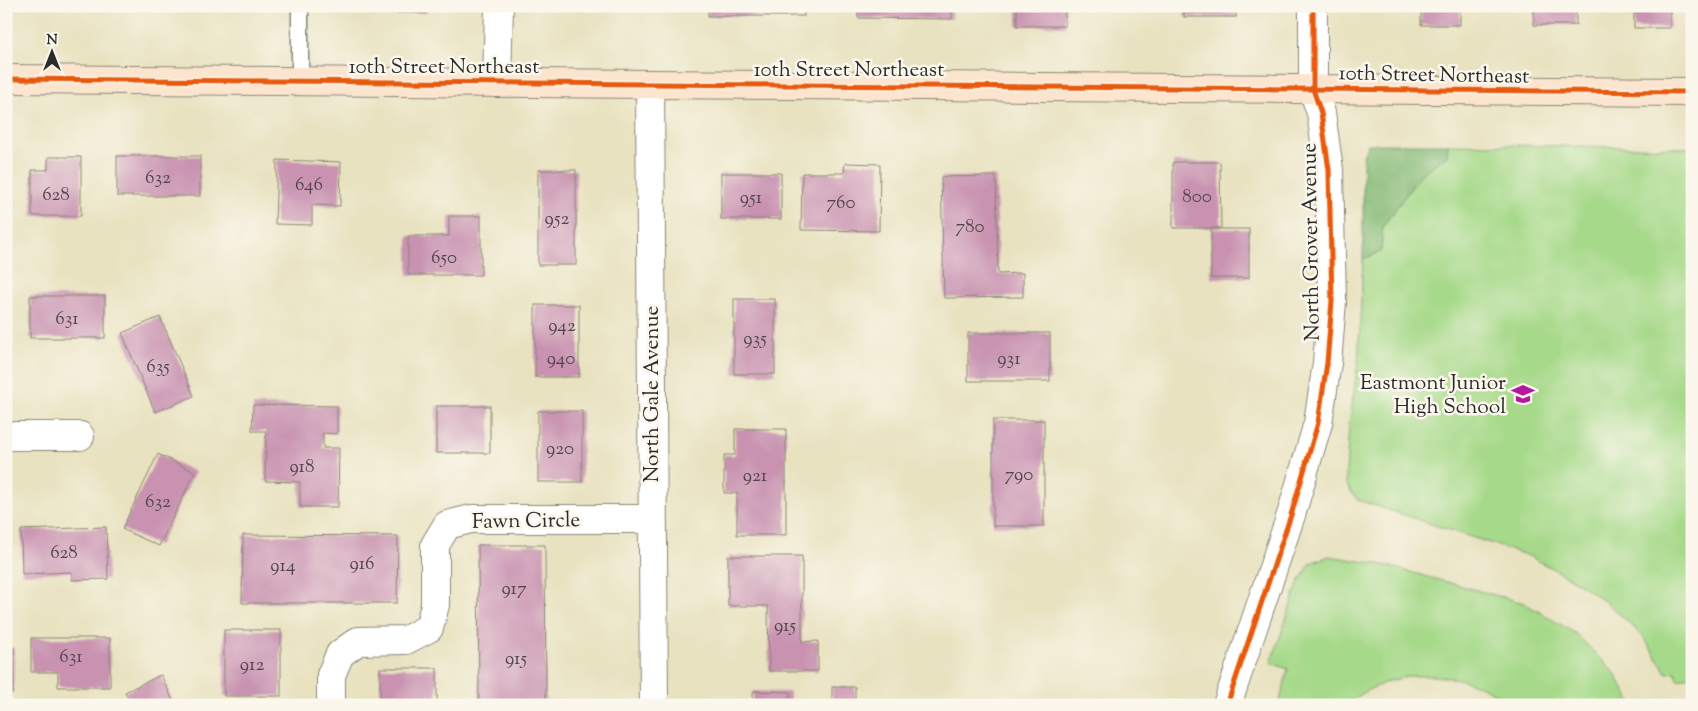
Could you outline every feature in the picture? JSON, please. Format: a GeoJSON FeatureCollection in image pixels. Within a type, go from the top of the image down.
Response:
{"type":"FeatureCollection","features":[{"type":"Feature","properties":{"kind":"main road","name":"10th Street Northeast"},"geometry":{"type":"LineString","coordinates":[[6,79],[1692,92]]}},
{"type":"Feature","properties":{"kind":"street"},"geometry":{"type":"LineString","coordinates":[[497,83],[499,6]]}},
{"type":"Feature","properties":{"kind":"street","name":"North Grover Avenue"},"geometry":{"type":"LineString","coordinates":[[1227,705],[1291,515],[1313,442],[1326,372],[1332,301],[1329,170],[1321,113],[1313,89],[1313,6]]}},
{"type":"Feature","properties":{"kind":"street","name":"North Gale Avenue"},"geometry":{"type":"LineString","coordinates":[[650,84],[654,705]]}},
{"type":"Feature","properties":{"kind":"street"},"geometry":{"type":"LineString","coordinates":[[6,436],[80,436]]}},
{"type":"Feature","properties":{"kind":"street","name":"Fawn Circle"},"geometry":{"type":"LineString","coordinates":[[331,705],[331,675],[340,654],[358,641],[406,640],[429,628],[435,605],[435,545],[447,524],[471,519],[652,519]]}},
{"type":"Feature","properties":{"kind":"lane"},"geometry":{"type":"LineString","coordinates":[[300,6],[300,81]]}},
{"type":"Feature","properties":{"kind":"green space"},"geometry":{"type":"Polygon","coordinates":[[[1368,144],[1448,144],[1447,156],[1422,173],[1383,226],[1381,252],[1363,259],[1363,156],[1368,144]]]}},
{"type":"Feature","properties":{"kind":"green space","name":"Eastmont Junior High School"},"geometry":{"type":"Polygon","coordinates":[[[1448,144],[1692,148],[1692,675],[1678,680],[1676,672],[1667,673],[1641,634],[1606,602],[1570,578],[1529,556],[1358,500],[1346,483],[1349,424],[1358,364],[1363,259],[1381,252],[1383,226],[1422,173],[1447,156],[1448,144]]]}},
{"type":"Feature","properties":{"kind":"green space"},"geometry":{"type":"Polygon","coordinates":[[[1329,556],[1384,565],[1524,603],[1575,633],[1614,672],[1633,705],[1511,705],[1501,697],[1480,686],[1459,679],[1412,676],[1389,681],[1368,690],[1344,705],[1279,705],[1288,669],[1271,663],[1299,581],[1311,563],[1329,556]]]}},
{"type":"Feature","properties":{"kind":"building"},"geometry":{"type":"Polygon","coordinates":[[[372,6],[427,6],[427,13],[371,13],[372,6]]]}},
{"type":"Feature","properties":{"kind":"building"},"geometry":{"type":"Polygon","coordinates":[[[708,6],[804,6],[804,16],[708,16],[708,6]]]}},
{"type":"Feature","properties":{"kind":"building"},"geometry":{"type":"Polygon","coordinates":[[[858,6],[952,6],[952,19],[858,18],[858,6]]]}},
{"type":"Feature","properties":{"kind":"building"},"geometry":{"type":"Polygon","coordinates":[[[1017,6],[1065,6],[1065,26],[1017,26],[1017,6]]]}},
{"type":"Feature","properties":{"kind":"building"},"geometry":{"type":"Polygon","coordinates":[[[1184,6],[1236,6],[1236,17],[1184,17],[1184,6]]]}},
{"type":"Feature","properties":{"kind":"building"},"geometry":{"type":"Polygon","coordinates":[[[1397,6],[1460,6],[1460,25],[1421,25],[1421,8],[1397,8],[1397,6]]]}},
{"type":"Feature","properties":{"kind":"building"},"geometry":{"type":"Polygon","coordinates":[[[1534,6],[1576,6],[1576,25],[1534,25],[1534,6]]]}},
{"type":"Feature","properties":{"kind":"building"},"geometry":{"type":"Polygon","coordinates":[[[1586,6],[1670,6],[1670,28],[1634,28],[1634,10],[1586,10],[1586,6]]]}},
{"type":"Feature","properties":{"kind":"building"},"geometry":{"type":"Polygon","coordinates":[[[117,156],[200,156],[200,196],[117,196],[117,156]]]}},
{"type":"Feature","properties":{"kind":"building"},"geometry":{"type":"Polygon","coordinates":[[[48,157],[81,157],[81,216],[32,216],[32,170],[48,170],[48,157]]]}},
{"type":"Feature","properties":{"kind":"building"},"geometry":{"type":"Polygon","coordinates":[[[277,160],[341,162],[340,206],[312,205],[312,225],[275,224],[277,160]]]}},
{"type":"Feature","properties":{"kind":"building"},"geometry":{"type":"Polygon","coordinates":[[[1173,162],[1220,162],[1221,228],[1173,228],[1173,162]]]}},
{"type":"Feature","properties":{"kind":"building"},"geometry":{"type":"Polygon","coordinates":[[[845,163],[880,164],[879,231],[801,230],[802,173],[844,173],[845,163]]]}},
{"type":"Feature","properties":{"kind":"building"},"geometry":{"type":"Polygon","coordinates":[[[538,170],[576,170],[576,265],[538,265],[538,170]]]}},
{"type":"Feature","properties":{"kind":"building"},"geometry":{"type":"Polygon","coordinates":[[[721,173],[781,173],[781,219],[721,219],[721,173]]]}},
{"type":"Feature","properties":{"kind":"building"},"geometry":{"type":"Polygon","coordinates":[[[996,176],[998,274],[1023,273],[1023,297],[944,298],[941,177],[996,176]]]}},
{"type":"Feature","properties":{"kind":"building"},"geometry":{"type":"Polygon","coordinates":[[[449,216],[481,216],[481,275],[408,275],[408,236],[449,236],[449,216]]]}},
{"type":"Feature","properties":{"kind":"building"},"geometry":{"type":"Polygon","coordinates":[[[1211,229],[1249,229],[1249,278],[1211,278],[1211,229]]]}},
{"type":"Feature","properties":{"kind":"building"},"geometry":{"type":"Polygon","coordinates":[[[30,296],[105,296],[105,338],[30,338],[30,296]]]}},
{"type":"Feature","properties":{"kind":"building"},"geometry":{"type":"Polygon","coordinates":[[[734,299],[775,299],[775,374],[734,374],[734,299]]]}},
{"type":"Feature","properties":{"kind":"building"},"geometry":{"type":"Polygon","coordinates":[[[535,305],[579,305],[579,377],[535,377],[535,305]]]}},
{"type":"Feature","properties":{"kind":"building"},"geometry":{"type":"Polygon","coordinates":[[[160,317],[194,396],[155,412],[122,333],[160,317]]]}},
{"type":"Feature","properties":{"kind":"building"},"geometry":{"type":"Polygon","coordinates":[[[6,325],[9,325],[9,361],[6,361],[6,325]]]}},
{"type":"Feature","properties":{"kind":"building"},"geometry":{"type":"Polygon","coordinates":[[[968,333],[1050,333],[1050,381],[968,381],[968,333]]]}},
{"type":"Feature","properties":{"kind":"building"},"geometry":{"type":"Polygon","coordinates":[[[253,405],[337,406],[337,434],[323,433],[323,448],[339,448],[338,507],[300,507],[300,482],[265,481],[266,431],[252,431],[253,405]]]}},
{"type":"Feature","properties":{"kind":"building"},"geometry":{"type":"Polygon","coordinates":[[[436,406],[490,406],[490,453],[436,453],[436,406]]]}},
{"type":"Feature","properties":{"kind":"building"},"geometry":{"type":"Polygon","coordinates":[[[538,411],[582,411],[582,482],[538,482],[538,411]]]}},
{"type":"Feature","properties":{"kind":"building"},"geometry":{"type":"Polygon","coordinates":[[[993,420],[1044,420],[1044,526],[993,526],[993,420]]]}},
{"type":"Feature","properties":{"kind":"building"},"geometry":{"type":"Polygon","coordinates":[[[735,429],[786,429],[786,535],[737,535],[737,493],[724,493],[724,455],[735,455],[735,429]]]}},
{"type":"Feature","properties":{"kind":"building"},"geometry":{"type":"Polygon","coordinates":[[[158,454],[195,472],[159,546],[122,529],[158,454]]]}},
{"type":"Feature","properties":{"kind":"building"},"geometry":{"type":"Polygon","coordinates":[[[106,527],[108,579],[72,580],[72,572],[22,574],[21,530],[106,527]]]}},
{"type":"Feature","properties":{"kind":"building"},"geometry":{"type":"Polygon","coordinates":[[[243,535],[398,536],[397,603],[242,603],[243,535]]]}},
{"type":"Feature","properties":{"kind":"building"},"geometry":{"type":"Polygon","coordinates":[[[478,545],[545,545],[546,704],[479,704],[478,545]]]}},
{"type":"Feature","properties":{"kind":"building"},"geometry":{"type":"Polygon","coordinates":[[[728,556],[802,556],[802,642],[818,641],[818,671],[769,671],[768,606],[728,606],[728,556]]]}},
{"type":"Feature","properties":{"kind":"building"},"geometry":{"type":"Polygon","coordinates":[[[224,630],[281,630],[281,696],[224,696],[224,630]]]}},
{"type":"Feature","properties":{"kind":"building"},"geometry":{"type":"Polygon","coordinates":[[[31,638],[110,638],[110,687],[58,687],[58,672],[31,672],[31,638]]]}},
{"type":"Feature","properties":{"kind":"building"},"geometry":{"type":"Polygon","coordinates":[[[6,647],[14,648],[13,693],[6,693],[6,647]]]}},
{"type":"Feature","properties":{"kind":"building"},"geometry":{"type":"Polygon","coordinates":[[[380,668],[437,668],[437,705],[380,705],[380,668]]]}},
{"type":"Feature","properties":{"kind":"building"},"geometry":{"type":"Polygon","coordinates":[[[161,675],[175,705],[131,705],[125,692],[161,675]]]}},
{"type":"Feature","properties":{"kind":"building"},"geometry":{"type":"Polygon","coordinates":[[[832,687],[855,687],[855,705],[832,705],[832,687]]]}},
{"type":"Feature","properties":{"kind":"building"},"geometry":{"type":"Polygon","coordinates":[[[753,691],[790,692],[790,705],[753,705],[753,691]]]}},
{"type":"Feature","properties":{"kind":"cycle path"},"geometry":{"type":"LineString","coordinates":[[1227,705],[1291,515],[1318,423],[1327,363],[1332,301],[1329,170],[1321,113],[1313,89],[1313,6]]}},
{"type":"Feature","properties":{"kind":"cycle path"},"geometry":{"type":"LineString","coordinates":[[6,79],[1692,92]]}},
{"type":"Feature","properties":{"kind":"place","name":"Eastmont Junior High School"},"geometry":{"type":"Point","coordinates":[1523,394]}}]}
